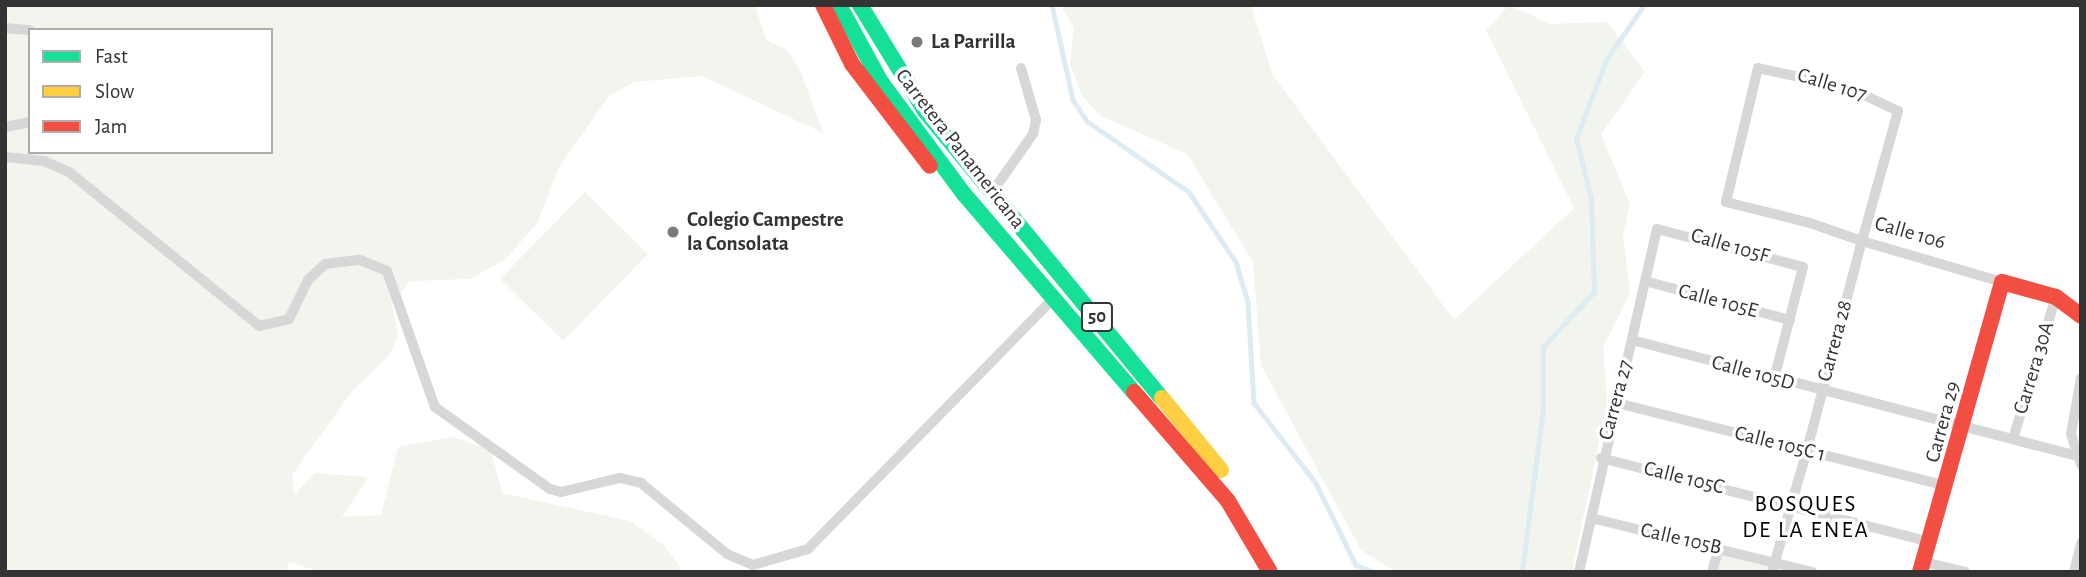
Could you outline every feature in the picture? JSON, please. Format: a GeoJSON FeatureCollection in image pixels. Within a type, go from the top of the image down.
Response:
{"type":"FeatureCollection","features":[{"type":"Feature","properties":{"kind":"main road"},"geometry":{"type":"LineString","coordinates":[[823,5],[887,116],[914,150],[964,194]]}},
{"type":"Feature","properties":{"kind":"main road","name":"Carretera Panamericana"},"geometry":{"type":"LineString","coordinates":[[839,5],[866,60],[964,194],[1056,296],[1228,501],[1270,572]]}},
{"type":"Feature","properties":{"kind":"main road"},"geometry":{"type":"LineString","coordinates":[[867,7],[939,108],[964,160]]}},
{"type":"Feature","properties":{"kind":"main road","name":"Carretera Panamericana"},"geometry":{"type":"LineString","coordinates":[[867,7],[925,111],[1239,491],[1285,572]]}},
{"type":"Feature","properties":{"kind":"main road","name":"Calle 106"},"geometry":{"type":"LineString","coordinates":[[2002,282],[2056,297],[2081,316]]}},
{"type":"Feature","properties":{"kind":"main road","name":"Carrera 29"},"geometry":{"type":"LineString","coordinates":[[1922,567],[1947,486],[2002,282]]}},
{"type":"Feature","properties":{"kind":"street"},"geometry":{"type":"LineString","coordinates":[[5,28],[28,30]]}},
{"type":"Feature","properties":{"kind":"street","name":"Calle 107"},"geometry":{"type":"LineString","coordinates":[[1723,198],[1763,64],[1849,88],[1898,111]]}},
{"type":"Feature","properties":{"kind":"street"},"geometry":{"type":"LineString","coordinates":[[993,191],[1034,134],[1036,120],[1021,68]]}},
{"type":"Feature","properties":{"kind":"street","name":"Carrera 28"},"geometry":{"type":"LineString","coordinates":[[1773,567],[1898,111]]}},
{"type":"Feature","properties":{"kind":"street"},"geometry":{"type":"LineString","coordinates":[[5,127],[28,122]]}},
{"type":"Feature","properties":{"kind":"street"},"geometry":{"type":"LineString","coordinates":[[5,157],[44,160],[69,172],[259,326],[289,319],[308,280],[325,264],[360,260],[387,271],[435,407],[550,489],[561,492],[620,478],[641,483],[727,554],[753,565],[808,549],[1056,296]]}},
{"type":"Feature","properties":{"kind":"street","name":"Calle 106"},"geometry":{"type":"LineString","coordinates":[[1723,198],[2002,282]]}},
{"type":"Feature","properties":{"kind":"street","name":"Calle 105F"},"geometry":{"type":"LineString","coordinates":[[1657,229],[1802,267],[1790,320]]}},
{"type":"Feature","properties":{"kind":"street","name":"Carrera 27"},"geometry":{"type":"LineString","coordinates":[[1579,572],[1613,402],[1632,340],[1657,229]]}},
{"type":"Feature","properties":{"kind":"street","name":"Calle 105E"},"geometry":{"type":"LineString","coordinates":[[1645,281],[1790,320]]}},
{"type":"Feature","properties":{"kind":"street","name":"Carrera 30A"},"geometry":{"type":"LineString","coordinates":[[2013,439],[2056,297]]}},
{"type":"Feature","properties":{"kind":"street"},"geometry":{"type":"LineString","coordinates":[[1774,379],[1790,320]]}},
{"type":"Feature","properties":{"kind":"street","name":"Calle 105D"},"geometry":{"type":"LineString","coordinates":[[1632,340],[1822,392],[2013,439],[2080,460]]}},
{"type":"Feature","properties":{"kind":"street"},"geometry":{"type":"LineString","coordinates":[[2080,460],[2072,415],[2081,378]]}},
{"type":"Feature","properties":{"kind":"street","name":"Calle 105C 1"},"geometry":{"type":"LineString","coordinates":[[1613,402],[1947,486]]}},
{"type":"Feature","properties":{"kind":"street","name":"Calle 105C"},"geometry":{"type":"LineString","coordinates":[[1601,458],[1792,504],[1931,542]]}},
{"type":"Feature","properties":{"kind":"street","name":"Calle 105B"},"geometry":{"type":"LineString","coordinates":[[1591,518],[1718,547],[1773,567],[1812,572]]}},
{"type":"Feature","properties":{"kind":"street"},"geometry":{"type":"LineString","coordinates":[[2074,572],[2081,543]]}},
{"type":"Feature","properties":{"kind":"street"},"geometry":{"type":"LineString","coordinates":[[1712,572],[1718,547]]}},
{"type":"Feature","properties":{"kind":"street"},"geometry":{"type":"LineString","coordinates":[[1922,567],[1965,572]]}},
{"type":"Feature","properties":{"kind":"shaded area"},"geometry":{"type":"Polygon","coordinates":[[[5,5],[755,5],[766,40],[786,49],[800,70],[823,133],[702,76],[634,82],[609,96],[559,167],[537,223],[506,259],[470,279],[410,281],[392,305],[398,334],[389,356],[353,390],[292,475],[294,495],[315,473],[368,477],[342,517],[381,515],[398,447],[453,437],[491,450],[502,493],[630,521],[665,546],[683,572],[321,572],[289,562],[286,572],[5,572],[5,5]]]}},
{"type":"Feature","properties":{"kind":"shaded area"},"geometry":{"type":"Polygon","coordinates":[[[1061,5],[1251,5],[1272,74],[1454,320],[1574,208],[1486,30],[1509,5],[1550,24],[1607,22],[1645,72],[1601,134],[1630,204],[1623,234],[1630,294],[1603,347],[1607,403],[1572,572],[1396,572],[1361,550],[1261,365],[1253,262],[1187,154],[1101,116],[1083,97],[1070,64],[1074,28],[1061,5]]]}},
{"type":"Feature","properties":{"kind":"shaded area"},"geometry":{"type":"Polygon","coordinates":[[[585,192],[648,254],[563,341],[500,279],[585,192]]]}},
{"type":"Feature","properties":{"kind":"shaded area"},"geometry":{"type":"Polygon","coordinates":[[[1719,547],[1775,563],[1772,572],[1712,572],[1719,547]]]}},
{"type":"Feature","properties":{"kind":"waterway"},"geometry":{"type":"LineString","coordinates":[[720,5],[739,5]]}},
{"type":"Feature","properties":{"kind":"waterway"},"geometry":{"type":"LineString","coordinates":[[1052,5],[1073,100],[1087,121],[1189,192],[1236,262],[1248,302],[1254,403],[1316,483],[1356,565],[1374,572]]}},
{"type":"Feature","properties":{"kind":"waterway"},"geometry":{"type":"LineString","coordinates":[[1522,572],[1543,407],[1543,347],[1594,292],[1591,199],[1576,139],[1606,60],[1644,5]]}},
{"type":"Feature","properties":{"kind":"traffic: fast"},"geometry":{"type":"LineString","coordinates":[[839,5],[881,82],[964,194],[1134,392]]}},
{"type":"Feature","properties":{"kind":"traffic: fast"},"geometry":{"type":"LineString","coordinates":[[860,5],[925,111],[1162,398]]}},
{"type":"Feature","properties":{"kind":"traffic: slow"},"geometry":{"type":"LineString","coordinates":[[1162,398],[1221,470]]}},
{"type":"Feature","properties":{"kind":"traffic: jam"},"geometry":{"type":"LineString","coordinates":[[823,5],[852,64],[930,166]]}},
{"type":"Feature","properties":{"kind":"traffic: jam"},"geometry":{"type":"LineString","coordinates":[[1920,572],[2002,282],[2056,297],[2081,316]]}},
{"type":"Feature","properties":{"kind":"traffic: jam"},"geometry":{"type":"LineString","coordinates":[[1134,392],[1228,501],[1270,572]]}},
{"type":"Feature","properties":{"kind":"place","name":"La Parrilla"},"geometry":{"type":"Point","coordinates":[917,42]}},
{"type":"Feature","properties":{"kind":"place","name":"Colegio Campestre la Consolata"},"geometry":{"type":"Point","coordinates":[673,232]}},
{"type":"Feature","properties":{"kind":"district","name":"BOSQUES DE LA ENEA"},"geometry":{"type":"Point","coordinates":[1806,518]}}]}
